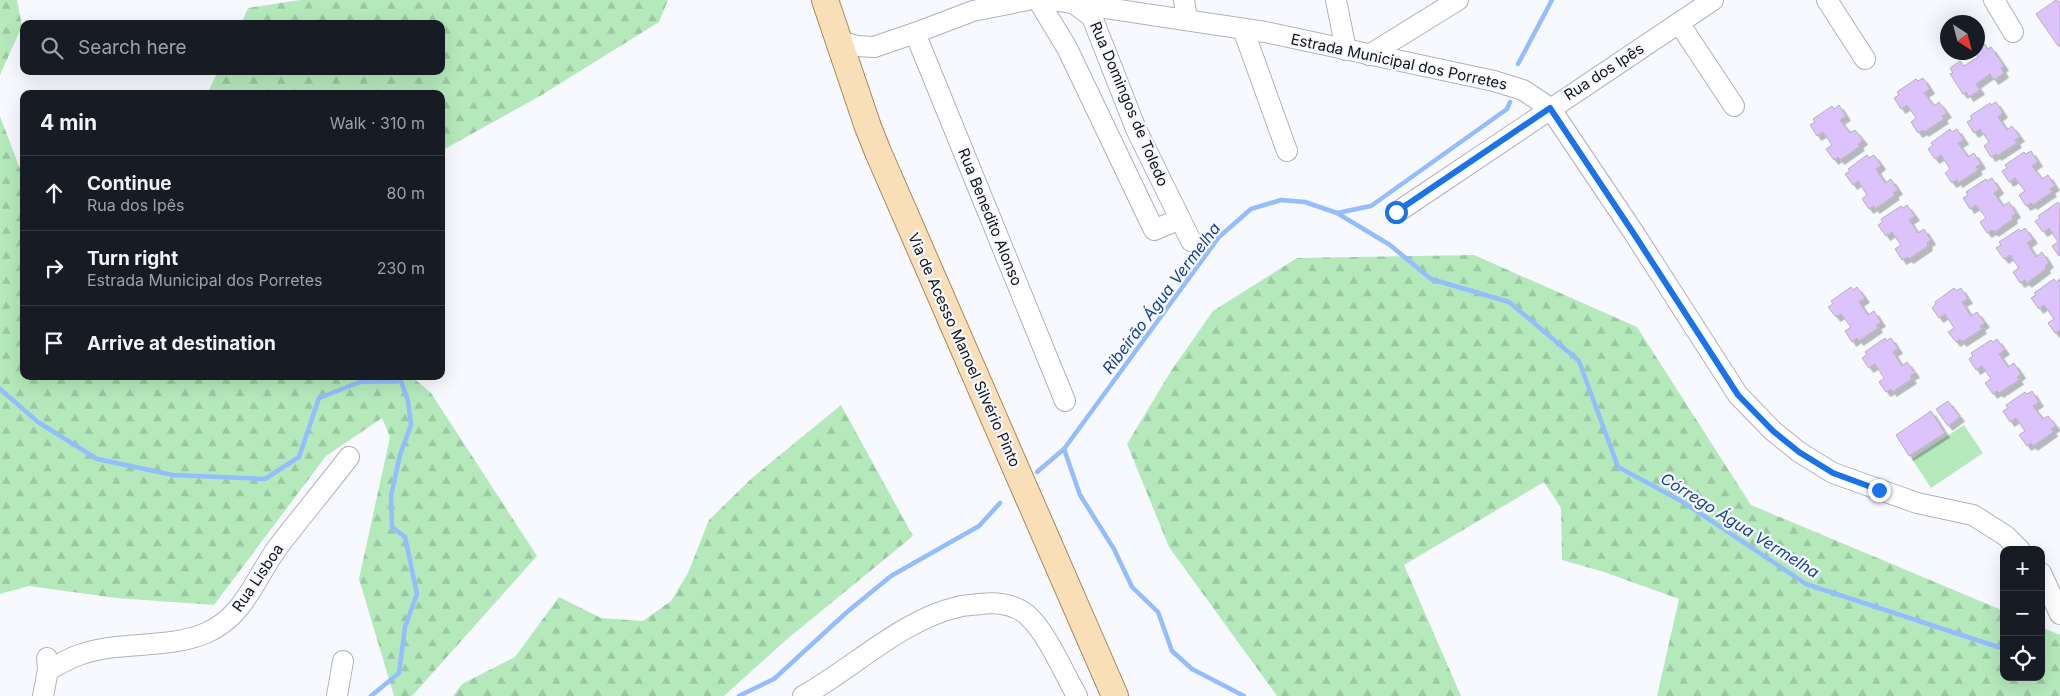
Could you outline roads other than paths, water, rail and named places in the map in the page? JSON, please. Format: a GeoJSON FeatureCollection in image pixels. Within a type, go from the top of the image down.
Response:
{"type":"FeatureCollection","features":[{"type":"Feature","properties":{"kind":"main road","name":"Via de Acesso Manoel Silvério Pinto"},"geometry":{"type":"LineString","coordinates":[[824,0],[878,152],[1115,696]]}},
{"type":"Feature","properties":{"kind":"street"},"geometry":{"type":"LineString","coordinates":[[838,41],[857,46],[874,46],[973,11],[1028,0]]}},
{"type":"Feature","properties":{"kind":"street"},"geometry":{"type":"LineString","coordinates":[[1038,0],[1067,48],[1154,230],[1180,219]]}},
{"type":"Feature","properties":{"kind":"street"},"geometry":{"type":"LineString","coordinates":[[1184,0],[1188,20]]}},
{"type":"Feature","properties":{"kind":"street"},"geometry":{"type":"LineString","coordinates":[[1336,0],[1346,50]]}},
{"type":"Feature","properties":{"kind":"street"},"geometry":{"type":"LineString","coordinates":[[1369,55],[1458,0]]}},
{"type":"Feature","properties":{"kind":"street","name":"Rua dos Ipês"},"geometry":{"type":"LineString","coordinates":[[1396,212],[1713,0]]}},
{"type":"Feature","properties":{"kind":"street"},"geometry":{"type":"LineString","coordinates":[[1827,0],[1865,59]]}},
{"type":"Feature","properties":{"kind":"street"},"geometry":{"type":"LineString","coordinates":[[1994,0],[2013,32]]}},
{"type":"Feature","properties":{"kind":"street","name":"Rua Domingos de Toledo"},"geometry":{"type":"LineString","coordinates":[[1065,1],[1092,17],[1136,129],[1191,242]]}},
{"type":"Feature","properties":{"kind":"street","name":"Estrada Municipal dos Porretes"},"geometry":{"type":"LineString","coordinates":[[1065,1],[1243,29],[1494,80],[1524,90],[1550,108],[1738,395],[1773,431],[1799,452],[1833,473],[1916,503],[1973,515],[2006,536],[2016,546]]}},
{"type":"Feature","properties":{"kind":"street"},"geometry":{"type":"LineString","coordinates":[[1679,23],[1734,106]]}},
{"type":"Feature","properties":{"kind":"street"},"geometry":{"type":"LineString","coordinates":[[1243,29],[1288,151]]}},
{"type":"Feature","properties":{"kind":"street","name":"Rua Benedito Alonso"},"geometry":{"type":"LineString","coordinates":[[915,33],[1065,400]]}},
{"type":"Feature","properties":{"kind":"street","name":"Rua Lisboa"},"geometry":{"type":"LineString","coordinates":[[43,696],[48,663],[109,648],[176,642],[205,634],[226,623],[258,582],[276,549],[349,457]]}},
{"type":"Feature","properties":{"kind":"street"},"geometry":{"type":"LineString","coordinates":[[2045,582],[2060,614]]}},
{"type":"Feature","properties":{"kind":"street"},"geometry":{"type":"LineString","coordinates":[[803,696],[919,622],[957,607],[1001,603],[1015,607],[1027,615],[1038,628],[1077,696]]}},
{"type":"Feature","properties":{"kind":"street"},"geometry":{"type":"LineString","coordinates":[[337,696],[343,661]]}},
{"type":"Feature","properties":{"kind":"waterway","name":"Ribeirão Água Vermelha"},"geometry":{"type":"LineString","coordinates":[[1518,64],[1552,0]]}},
{"type":"Feature","properties":{"kind":"waterway","name":"Ribeirão Água Vermelha"},"geometry":{"type":"LineString","coordinates":[[1037,472],[1064,449],[1219,237],[1251,209],[1281,200],[1305,202],[1337,213],[1371,206],[1507,109],[1510,102]]}},
{"type":"Feature","properties":{"kind":"waterway","name":"Córrego Água Vermelha"},"geometry":{"type":"LineString","coordinates":[[1337,213],[1390,245],[1431,279],[1509,302],[1579,361],[1618,467],[1683,502],[1806,584],[2000,648]]}},
{"type":"Feature","properties":{"kind":"waterway","name":"Ribeirão Água Vermelha"},"geometry":{"type":"LineString","coordinates":[[0,389],[38,422],[97,459],[173,475],[265,479],[299,457],[319,398],[360,382],[401,381],[408,401],[411,425],[400,455],[391,496],[392,527],[405,537],[417,594],[405,627],[399,673],[371,696]]}},
{"type":"Feature","properties":{"kind":"waterway"},"geometry":{"type":"LineString","coordinates":[[1064,449],[1080,495],[1114,549],[1132,587],[1158,612],[1172,651],[1192,669],[1244,696]]}},
{"type":"Feature","properties":{"kind":"waterway","name":"Ribeirão Água Vermelha"},"geometry":{"type":"LineString","coordinates":[[739,696],[774,679],[847,612],[891,576],[979,526],[1000,503]]}}]}
